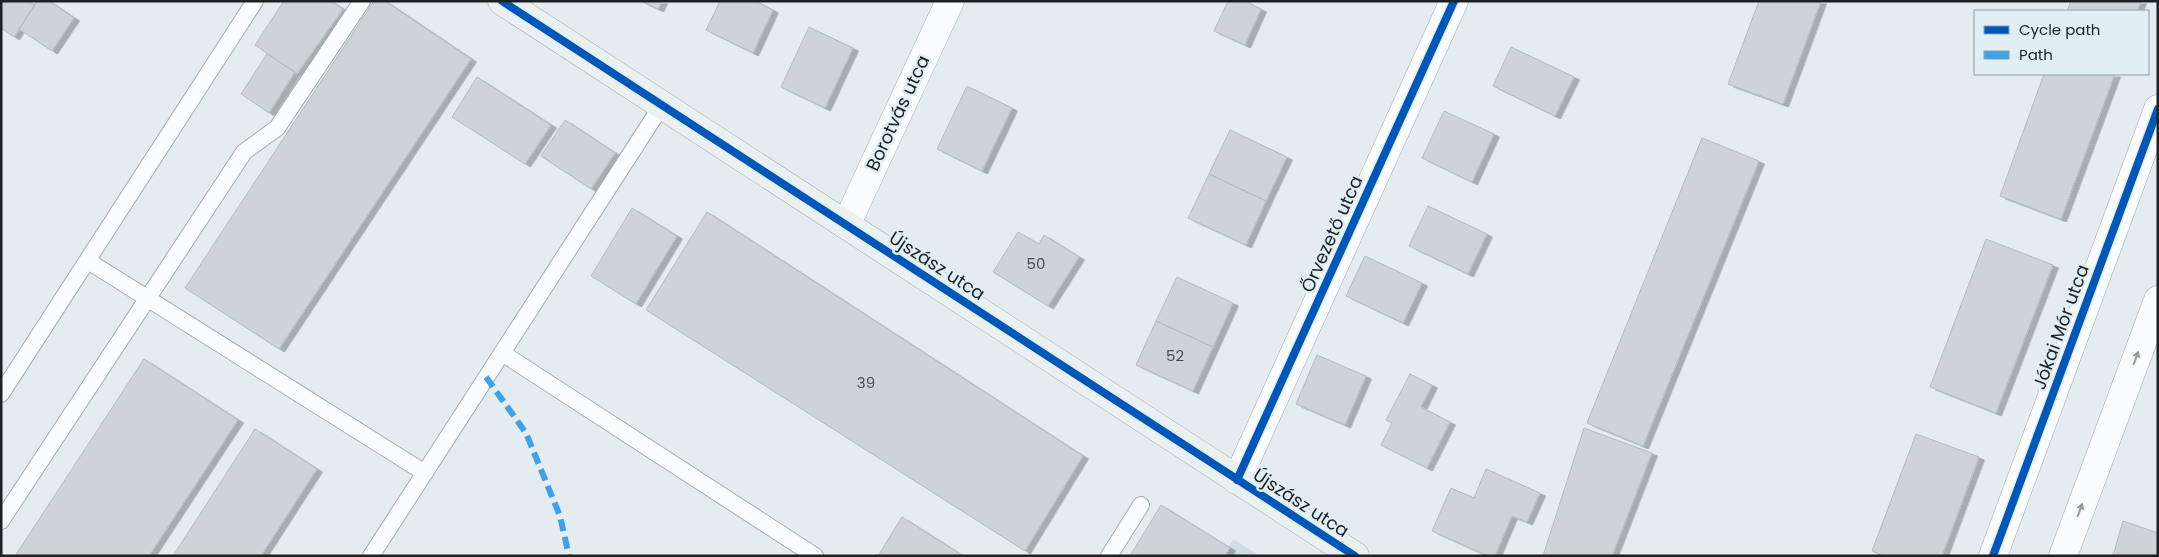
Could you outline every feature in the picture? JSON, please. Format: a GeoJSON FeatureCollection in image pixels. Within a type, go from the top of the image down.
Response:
{"type":"FeatureCollection","features":[{"type":"Feature","properties":{"kind":"street","name":"Újszász utca"},"geometry":{"type":"LineString","coordinates":[[502,1],[1355,556]]}},
{"type":"Feature","properties":{"kind":"street","name":"Borotvás utca"},"geometry":{"type":"LineString","coordinates":[[846,225],[950,1]]}},
{"type":"Feature","properties":{"kind":"street","name":"Őrvezető utca"},"geometry":{"type":"LineString","coordinates":[[1237,480],[1454,1]]}},
{"type":"Feature","properties":{"kind":"street","name":"Jókai Mór utca"},"geometry":{"type":"LineString","coordinates":[[1993,556],[2158,110]]}},
{"type":"Feature","properties":{"kind":"street"},"geometry":{"type":"LineString","coordinates":[[2063,556],[2158,300]]}},
{"type":"Feature","properties":{"kind":"lane"},"geometry":{"type":"LineString","coordinates":[[1,394],[255,1]]}},
{"type":"Feature","properties":{"kind":"lane"},"geometry":{"type":"LineString","coordinates":[[1,521],[244,152],[277,128],[362,1]]}},
{"type":"Feature","properties":{"kind":"lane"},"geometry":{"type":"LineString","coordinates":[[371,556],[662,105]]}},
{"type":"Feature","properties":{"kind":"lane"},"geometry":{"type":"LineString","coordinates":[[88,261],[425,474]]}},
{"type":"Feature","properties":{"kind":"lane"},"geometry":{"type":"LineString","coordinates":[[502,353],[815,556]]}},
{"type":"Feature","properties":{"kind":"lane"},"geometry":{"type":"LineString","coordinates":[[1109,556],[1141,505]]}},
{"type":"Feature","properties":{"kind":"shaded area"},"geometry":{"type":"Polygon","coordinates":[[[1233,539],[1260,556],[1225,556],[1233,539]]]}},
{"type":"Feature","properties":{"kind":"building"},"geometry":{"type":"Polygon","coordinates":[[[1,1],[28,1],[35,5],[14,37],[1,28],[1,1]]]}},
{"type":"Feature","properties":{"kind":"building"},"geometry":{"type":"Polygon","coordinates":[[[37,1],[49,1],[74,18],[52,51],[19,29],[37,1]]]}},
{"type":"Feature","properties":{"kind":"building"},"geometry":{"type":"Polygon","coordinates":[[[284,1],[331,1],[343,9],[297,74],[255,45],[284,1]]]}},
{"type":"Feature","properties":{"kind":"building"},"geometry":{"type":"Polygon","coordinates":[[[374,1],[385,1],[471,59],[279,349],[185,288],[374,1]]]}},
{"type":"Feature","properties":{"kind":"building"},"geometry":{"type":"Polygon","coordinates":[[[641,1],[662,1],[658,9],[641,1]]]}},
{"type":"Feature","properties":{"kind":"building"},"geometry":{"type":"Polygon","coordinates":[[[720,1],[756,1],[773,10],[753,53],[706,30],[720,1]]]}},
{"type":"Feature","properties":{"kind":"building"},"geometry":{"type":"Polygon","coordinates":[[[1228,1],[1245,1],[1261,9],[1245,45],[1214,31],[1228,1]]]}},
{"type":"Feature","properties":{"kind":"building"},"geometry":{"type":"Polygon","coordinates":[[[1759,1],[1821,1],[1783,104],[1728,84],[1759,1]]]}},
{"type":"Feature","properties":{"kind":"building"},"geometry":{"type":"Polygon","coordinates":[[[2071,1],[2141,1],[2137,10],[2067,10],[2071,1]]]}},
{"type":"Feature","properties":{"kind":"building"},"geometry":{"type":"Polygon","coordinates":[[[809,27],[853,48],[825,108],[781,87],[809,27]]]}},
{"type":"Feature","properties":{"kind":"building"},"geometry":{"type":"Polygon","coordinates":[[[1511,47],[1574,77],[1555,116],[1493,86],[1511,47]]]}},
{"type":"Feature","properties":{"kind":"building"},"geometry":{"type":"Polygon","coordinates":[[[267,54],[295,72],[269,113],[241,94],[267,54]]]}},
{"type":"Feature","properties":{"kind":"building"},"geometry":{"type":"Polygon","coordinates":[[[2044,75],[2115,75],[2061,219],[2000,196],[2044,75]]]}},
{"type":"Feature","properties":{"kind":"building"},"geometry":{"type":"Polygon","coordinates":[[[477,77],[551,125],[525,164],[452,117],[477,77]]]}},
{"type":"Feature","properties":{"kind":"building"},"geometry":{"type":"Polygon","coordinates":[[[967,86],[1012,108],[982,171],[937,149],[967,86]]]}},
{"type":"Feature","properties":{"kind":"building"},"geometry":{"type":"Polygon","coordinates":[[[1444,111],[1494,134],[1472,182],[1422,158],[1444,111]]]}},
{"type":"Feature","properties":{"kind":"building"},"geometry":{"type":"Polygon","coordinates":[[[565,120],[615,153],[591,189],[541,156],[565,120]]]}},
{"type":"Feature","properties":{"kind":"building"},"geometry":{"type":"Polygon","coordinates":[[[1230,130],[1287,157],[1266,201],[1209,174],[1230,130]]]}},
{"type":"Feature","properties":{"kind":"building"},"geometry":{"type":"Polygon","coordinates":[[[1702,138],[1759,161],[1643,446],[1587,423],[1702,138]]]}},
{"type":"Feature","properties":{"kind":"building"},"geometry":{"type":"Polygon","coordinates":[[[1209,174],[1266,201],[1246,245],[1188,218],[1209,174]]]}},
{"type":"Feature","properties":{"kind":"building"},"geometry":{"type":"Polygon","coordinates":[[[1428,206],[1487,234],[1468,274],[1409,246],[1428,206]]]}},
{"type":"Feature","properties":{"kind":"building"},"geometry":{"type":"Polygon","coordinates":[[[632,208],[677,236],[636,304],[591,276],[632,208]]]}},
{"type":"Feature","properties":{"kind":"building"},"geometry":{"type":"Polygon","coordinates":[[[707,212],[1083,456],[1025,551],[646,310],[707,212]]]}},
{"type":"Feature","properties":{"kind":"building"},"geometry":{"type":"Polygon","coordinates":[[[1018,232],[1039,244],[1044,235],[1079,257],[1048,306],[993,272],[1018,232]]]}},
{"type":"Feature","properties":{"kind":"building"},"geometry":{"type":"Polygon","coordinates":[[[1986,239],[2053,265],[1996,413],[1930,387],[1986,239]]]}},
{"type":"Feature","properties":{"kind":"building"},"geometry":{"type":"Polygon","coordinates":[[[1365,256],[1422,283],[1403,323],[1346,296],[1365,256]]]}},
{"type":"Feature","properties":{"kind":"building"},"geometry":{"type":"Polygon","coordinates":[[[1177,277],[1233,303],[1213,347],[1156,321],[1177,277]]]}},
{"type":"Feature","properties":{"kind":"building"},"geometry":{"type":"Polygon","coordinates":[[[1156,321],[1213,347],[1193,391],[1136,365],[1156,321]]]}},
{"type":"Feature","properties":{"kind":"building"},"geometry":{"type":"Polygon","coordinates":[[[1317,355],[1366,376],[1345,425],[1296,404],[1317,355]]]}},
{"type":"Feature","properties":{"kind":"building"},"geometry":{"type":"Polygon","coordinates":[[[144,359],[238,420],[149,556],[15,556],[144,359]]]}},
{"type":"Feature","properties":{"kind":"building"},"geometry":{"type":"Polygon","coordinates":[[[1410,374],[1432,385],[1421,407],[1450,422],[1427,468],[1381,445],[1392,423],[1386,420],[1410,374]]]}},
{"type":"Feature","properties":{"kind":"building"},"geometry":{"type":"Polygon","coordinates":[[[1584,428],[1652,453],[1612,556],[1543,556],[1584,428]]]}},
{"type":"Feature","properties":{"kind":"building"},"geometry":{"type":"Polygon","coordinates":[[[255,429],[317,469],[261,556],[173,556],[255,429]]]}},
{"type":"Feature","properties":{"kind":"building"},"geometry":{"type":"Polygon","coordinates":[[[1916,434],[1979,457],[1942,556],[1884,556],[1872,551],[1916,434]]]}},
{"type":"Feature","properties":{"kind":"building"},"geometry":{"type":"Polygon","coordinates":[[[1486,469],[1540,493],[1527,522],[1512,516],[1495,556],[1488,556],[1432,531],[1451,488],[1474,498],[1486,469]]]}},
{"type":"Feature","properties":{"kind":"building"},"geometry":{"type":"Polygon","coordinates":[[[1161,505],[1230,548],[1225,556],[1130,556],[1161,505]]]}},
{"type":"Feature","properties":{"kind":"building"},"geometry":{"type":"Polygon","coordinates":[[[902,517],[963,556],[878,556],[902,517]]]}},
{"type":"Feature","properties":{"kind":"building"},"geometry":{"type":"Polygon","coordinates":[[[2123,521],[2158,533],[2158,556],[2113,556],[2123,521]]]}},
{"type":"Feature","properties":{"kind":"marked path"},"geometry":{"type":"LineString","coordinates":[[486,377],[526,433],[560,516],[569,556]]}},
{"type":"Feature","properties":{"kind":"cycle path"},"geometry":{"type":"LineString","coordinates":[[502,1],[1355,556]]}},
{"type":"Feature","properties":{"kind":"cycle path"},"geometry":{"type":"LineString","coordinates":[[1237,480],[1454,1]]}},
{"type":"Feature","properties":{"kind":"cycle path"},"geometry":{"type":"LineString","coordinates":[[1993,556],[2158,109]]}}]}
